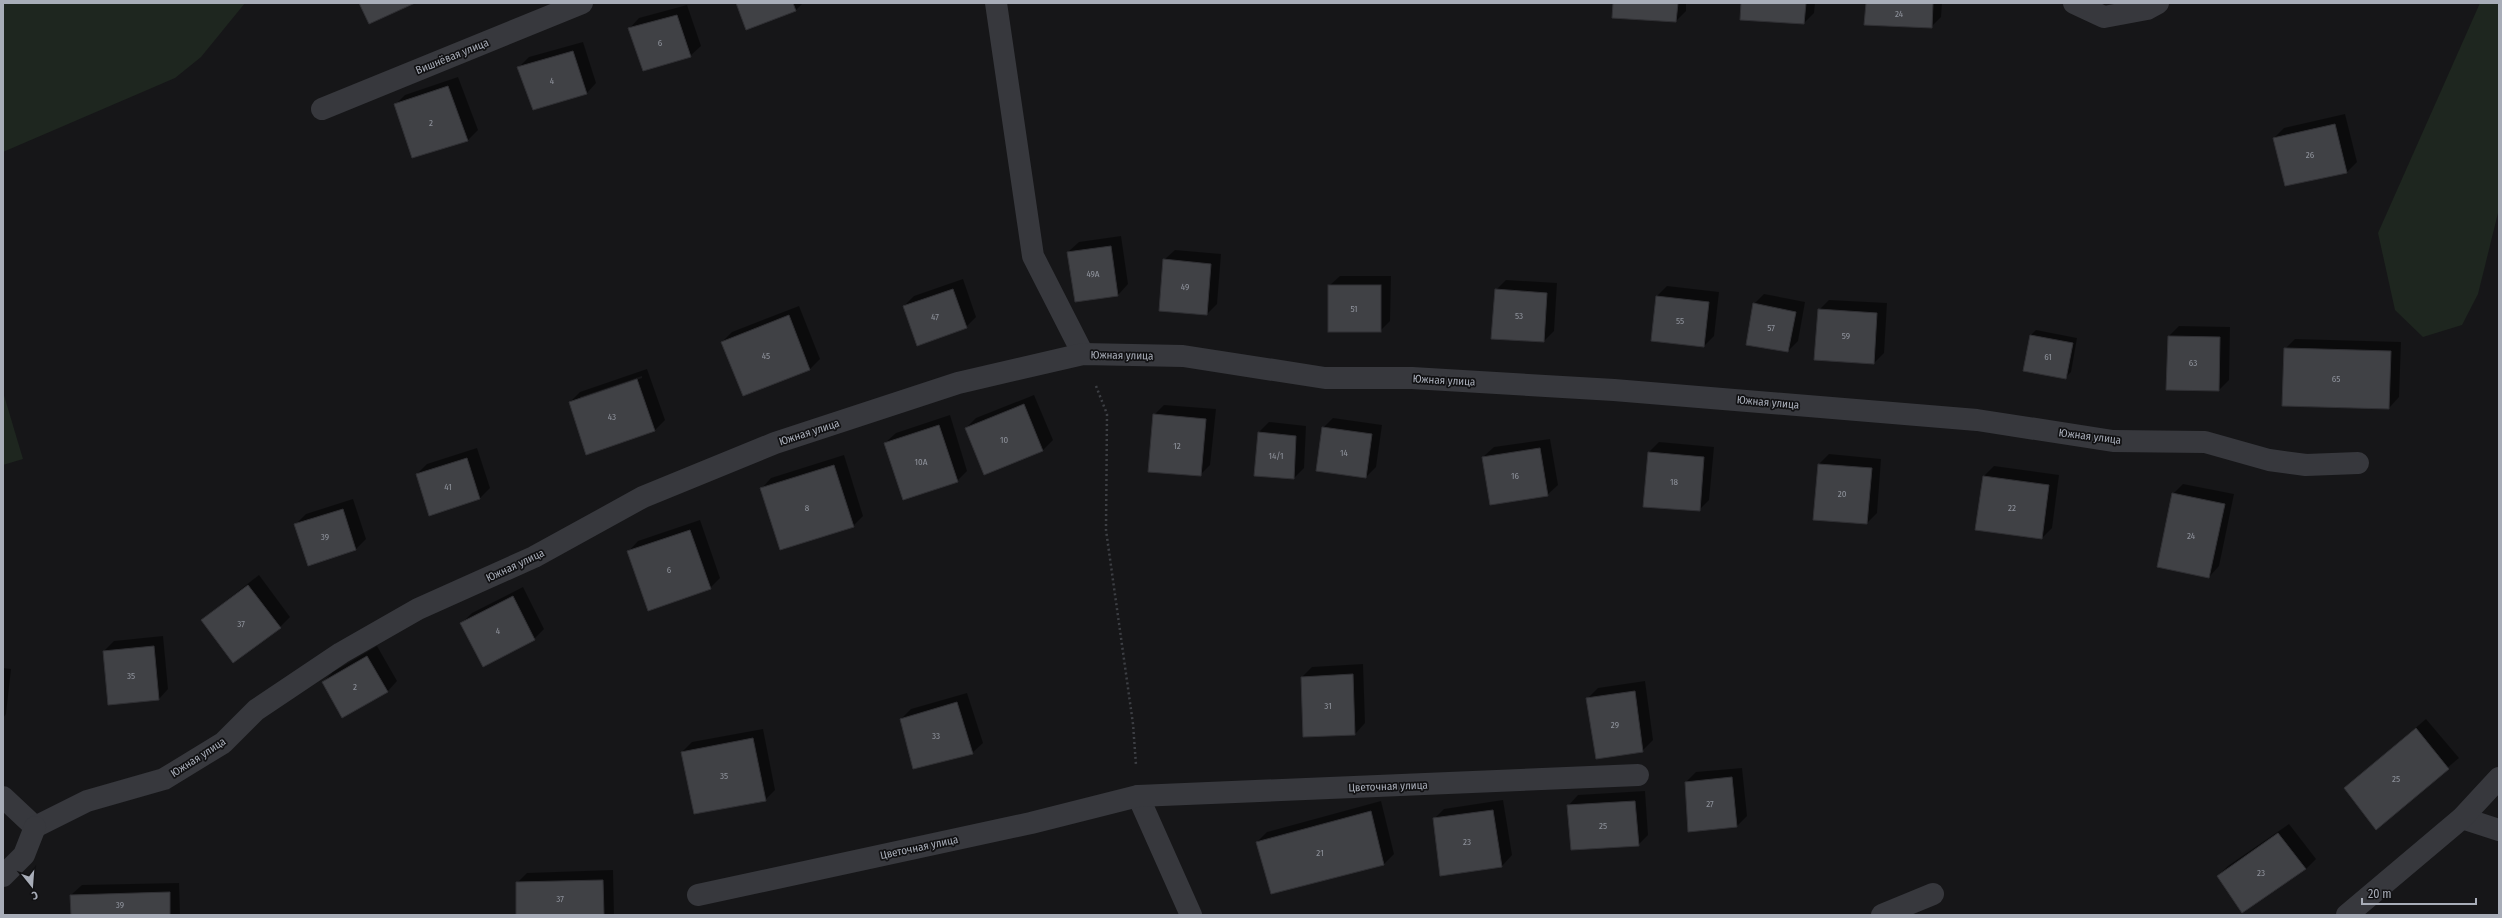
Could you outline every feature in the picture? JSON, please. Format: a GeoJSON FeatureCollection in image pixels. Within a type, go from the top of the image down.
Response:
{"type":"FeatureCollection","features":[{"type":"Feature","properties":{"kind":"street","name":"Вишнёвая улица"},"geometry":{"type":"LineString","coordinates":[[322,109],[582,3]]}},
{"type":"Feature","properties":{"kind":"street"},"geometry":{"type":"LineString","coordinates":[[996,3],[1033,256],[1082,354]]}},
{"type":"Feature","properties":{"kind":"street"},"geometry":{"type":"LineString","coordinates":[[2074,3],[2104,17],[2147,9],[2158,3]]}},
{"type":"Feature","properties":{"kind":"street","name":"Южная улица"},"geometry":{"type":"LineString","coordinates":[[35,827],[87,801],[164,779],[223,743],[256,710],[342,653],[418,609],[534,557],[643,497],[775,443],[944,388],[1082,354],[1183,356],[1324,378],[1412,378],[1614,390],[1969,419],[2113,441],[2205,442],[2269,460],[2306,465],[2358,463]]}},
{"type":"Feature","properties":{"kind":"street","name":"Цветочная улица"},"geometry":{"type":"LineString","coordinates":[[698,895],[1031,823],[1138,796],[1638,776]]}},
{"type":"Feature","properties":{"kind":"street"},"geometry":{"type":"LineString","coordinates":[[2347,915],[2462,818],[2499,778]]}},
{"type":"Feature","properties":{"kind":"street"},"geometry":{"type":"LineString","coordinates":[[1138,796],[1192,915]]}},
{"type":"Feature","properties":{"kind":"street"},"geometry":{"type":"LineString","coordinates":[[3,797],[6,797],[35,827],[24,855],[3,876]]}},
{"type":"Feature","properties":{"kind":"street"},"geometry":{"type":"LineString","coordinates":[[2462,818],[2499,830]]}},
{"type":"Feature","properties":{"kind":"street"},"geometry":{"type":"LineString","coordinates":[[1882,915],[1934,894]]}},
{"type":"Feature","properties":{"kind":"path"},"geometry":{"type":"LineString","coordinates":[[1082,354],[1107,414],[1106,530],[1133,724],[1138,796]]}},
{"type":"Feature","properties":{"kind":"shaded area"},"geometry":{"type":"Polygon","coordinates":[[[3,3],[245,3],[201,57],[175,78],[3,152],[3,3]]]}},
{"type":"Feature","properties":{"kind":"shaded area"},"geometry":{"type":"Polygon","coordinates":[[[2480,3],[2499,3],[2499,209],[2478,294],[2462,325],[2423,337],[2395,310],[2378,233],[2480,3]]]}},
{"type":"Feature","properties":{"kind":"shaded area"},"geometry":{"type":"Polygon","coordinates":[[[3,392],[23,459],[3,465],[3,392]]]}},
{"type":"Feature","properties":{"kind":"building"},"geometry":{"type":"Polygon","coordinates":[[[359,3],[415,3],[369,24],[359,3]]]}},
{"type":"Feature","properties":{"kind":"building"},"geometry":{"type":"Polygon","coordinates":[[[736,3],[793,3],[796,11],[746,30],[736,3]]]}},
{"type":"Feature","properties":{"kind":"building"},"geometry":{"type":"Polygon","coordinates":[[[1613,3],[1678,3],[1676,22],[1612,18],[1613,3]]]}},
{"type":"Feature","properties":{"kind":"building"},"geometry":{"type":"Polygon","coordinates":[[[1741,3],[1806,3],[1804,24],[1740,20],[1741,3]]]}},
{"type":"Feature","properties":{"kind":"building"},"geometry":{"type":"Polygon","coordinates":[[[1866,3],[1933,3],[1932,28],[1864,25],[1866,3]]]}},
{"type":"Feature","properties":{"kind":"building"},"geometry":{"type":"Polygon","coordinates":[[[677,15],[691,57],[643,71],[628,28],[677,15]]]}},
{"type":"Feature","properties":{"kind":"building"},"geometry":{"type":"Polygon","coordinates":[[[573,51],[587,94],[533,110],[517,67],[573,51]]]}},
{"type":"Feature","properties":{"kind":"building"},"geometry":{"type":"Polygon","coordinates":[[[448,86],[468,141],[412,158],[394,104],[448,86]]]}},
{"type":"Feature","properties":{"kind":"building"},"geometry":{"type":"Polygon","coordinates":[[[2335,124],[2347,173],[2285,186],[2273,138],[2335,124]]]}},
{"type":"Feature","properties":{"kind":"building"},"geometry":{"type":"Polygon","coordinates":[[[1111,246],[1118,296],[1075,302],[1067,252],[1111,246]]]}},
{"type":"Feature","properties":{"kind":"building"},"geometry":{"type":"Polygon","coordinates":[[[1163,259],[1211,264],[1207,315],[1159,311],[1163,259]]]}},
{"type":"Feature","properties":{"kind":"building"},"geometry":{"type":"Polygon","coordinates":[[[1328,285],[1381,285],[1381,332],[1328,332],[1328,285]]]}},
{"type":"Feature","properties":{"kind":"building"},"geometry":{"type":"Polygon","coordinates":[[[953,289],[967,328],[917,346],[903,306],[953,289]]]}},
{"type":"Feature","properties":{"kind":"building"},"geometry":{"type":"Polygon","coordinates":[[[1495,289],[1547,293],[1544,342],[1491,339],[1495,289]]]}},
{"type":"Feature","properties":{"kind":"building"},"geometry":{"type":"Polygon","coordinates":[[[1656,296],[1709,302],[1704,347],[1651,341],[1656,296]]]}},
{"type":"Feature","properties":{"kind":"building"},"geometry":{"type":"Polygon","coordinates":[[[1753,303],[1796,312],[1788,352],[1746,345],[1753,303]]]}},
{"type":"Feature","properties":{"kind":"building"},"geometry":{"type":"Polygon","coordinates":[[[1818,309],[1877,313],[1874,364],[1814,360],[1818,309]]]}},
{"type":"Feature","properties":{"kind":"building"},"geometry":{"type":"Polygon","coordinates":[[[789,315],[810,370],[743,396],[721,342],[789,315]]]}},
{"type":"Feature","properties":{"kind":"building"},"geometry":{"type":"Polygon","coordinates":[[[2030,335],[2073,343],[2066,379],[2023,371],[2030,335]]]}},
{"type":"Feature","properties":{"kind":"building"},"geometry":{"type":"Polygon","coordinates":[[[2168,336],[2220,337],[2219,391],[2166,390],[2168,336]]]}},
{"type":"Feature","properties":{"kind":"building"},"geometry":{"type":"Polygon","coordinates":[[[2284,348],[2391,351],[2389,409],[2282,406],[2284,348]]]}},
{"type":"Feature","properties":{"kind":"building"},"geometry":{"type":"Polygon","coordinates":[[[637,379],[655,431],[586,455],[569,402],[637,379]]]}},
{"type":"Feature","properties":{"kind":"building"},"geometry":{"type":"Polygon","coordinates":[[[1024,404],[1043,451],[984,475],[965,428],[1024,404]]]}},
{"type":"Feature","properties":{"kind":"building"},"geometry":{"type":"Polygon","coordinates":[[[1153,414],[1206,419],[1201,476],[1148,472],[1153,414]]]}},
{"type":"Feature","properties":{"kind":"building"},"geometry":{"type":"Polygon","coordinates":[[[939,425],[958,482],[903,500],[884,443],[939,425]]]}},
{"type":"Feature","properties":{"kind":"building"},"geometry":{"type":"Polygon","coordinates":[[[1322,427],[1372,434],[1366,478],[1316,471],[1322,427]]]}},
{"type":"Feature","properties":{"kind":"building"},"geometry":{"type":"Polygon","coordinates":[[[1258,432],[1296,436],[1294,479],[1254,476],[1258,432]]]}},
{"type":"Feature","properties":{"kind":"building"},"geometry":{"type":"Polygon","coordinates":[[[1540,448],[1548,496],[1490,505],[1482,457],[1540,448]]]}},
{"type":"Feature","properties":{"kind":"building"},"geometry":{"type":"Polygon","coordinates":[[[1648,452],[1704,457],[1700,511],[1643,507],[1648,452]]]}},
{"type":"Feature","properties":{"kind":"building"},"geometry":{"type":"Polygon","coordinates":[[[467,458],[480,499],[429,516],[416,474],[467,458]]]}},
{"type":"Feature","properties":{"kind":"building"},"geometry":{"type":"Polygon","coordinates":[[[1818,464],[1872,468],[1867,524],[1813,520],[1818,464]]]}},
{"type":"Feature","properties":{"kind":"building"},"geometry":{"type":"Polygon","coordinates":[[[834,465],[854,527],[780,550],[760,488],[834,465]]]}},
{"type":"Feature","properties":{"kind":"building"},"geometry":{"type":"Polygon","coordinates":[[[1983,476],[2049,485],[2042,539],[1975,530],[1983,476]]]}},
{"type":"Feature","properties":{"kind":"building"},"geometry":{"type":"Polygon","coordinates":[[[2172,493],[2225,504],[2209,578],[2157,567],[2172,493]]]}},
{"type":"Feature","properties":{"kind":"building"},"geometry":{"type":"Polygon","coordinates":[[[343,509],[356,550],[308,566],[294,524],[343,509]]]}},
{"type":"Feature","properties":{"kind":"building"},"geometry":{"type":"Polygon","coordinates":[[[690,530],[711,589],[648,611],[627,551],[690,530]]]}},
{"type":"Feature","properties":{"kind":"building"},"geometry":{"type":"Polygon","coordinates":[[[248,585],[281,628],[233,663],[201,620],[248,585]]]}},
{"type":"Feature","properties":{"kind":"building"},"geometry":{"type":"Polygon","coordinates":[[[513,596],[535,640],[483,667],[460,623],[513,596]]]}},
{"type":"Feature","properties":{"kind":"building"},"geometry":{"type":"Polygon","coordinates":[[[154,646],[159,700],[108,705],[103,651],[154,646]]]}},
{"type":"Feature","properties":{"kind":"building"},"geometry":{"type":"Polygon","coordinates":[[[367,656],[388,692],[342,718],[322,682],[367,656]]]}},
{"type":"Feature","properties":{"kind":"building"},"geometry":{"type":"Polygon","coordinates":[[[1353,674],[1355,735],[1303,737],[1301,677],[1353,674]]]}},
{"type":"Feature","properties":{"kind":"building"},"geometry":{"type":"Polygon","coordinates":[[[1635,691],[1643,752],[1596,759],[1586,698],[1635,691]]]}},
{"type":"Feature","properties":{"kind":"building"},"geometry":{"type":"Polygon","coordinates":[[[957,702],[973,754],[913,769],[900,719],[957,702]]]}},
{"type":"Feature","properties":{"kind":"building"},"geometry":{"type":"Polygon","coordinates":[[[2416,728],[2449,769],[2376,830],[2344,788],[2416,728]]]}},
{"type":"Feature","properties":{"kind":"building"},"geometry":{"type":"Polygon","coordinates":[[[753,738],[766,801],[694,814],[681,752],[753,738]]]}},
{"type":"Feature","properties":{"kind":"building"},"geometry":{"type":"Polygon","coordinates":[[[1732,777],[1737,827],[1688,832],[1685,782],[1732,777]]]}},
{"type":"Feature","properties":{"kind":"building"},"geometry":{"type":"Polygon","coordinates":[[[1635,801],[1639,846],[1571,850],[1567,805],[1635,801]]]}},
{"type":"Feature","properties":{"kind":"building"},"geometry":{"type":"Polygon","coordinates":[[[1493,810],[1502,867],[1440,876],[1433,818],[1493,810]]]}},
{"type":"Feature","properties":{"kind":"building"},"geometry":{"type":"Polygon","coordinates":[[[1371,811],[1384,865],[1271,894],[1256,842],[1371,811]]]}},
{"type":"Feature","properties":{"kind":"building"},"geometry":{"type":"Polygon","coordinates":[[[2278,833],[2306,869],[2242,913],[2217,876],[2278,833]]]}},
{"type":"Feature","properties":{"kind":"building"},"geometry":{"type":"Polygon","coordinates":[[[603,880],[604,915],[516,915],[516,882],[603,880]]]}},
{"type":"Feature","properties":{"kind":"building"},"geometry":{"type":"Polygon","coordinates":[[[170,892],[170,915],[71,915],[70,895],[170,892]]]}}]}
